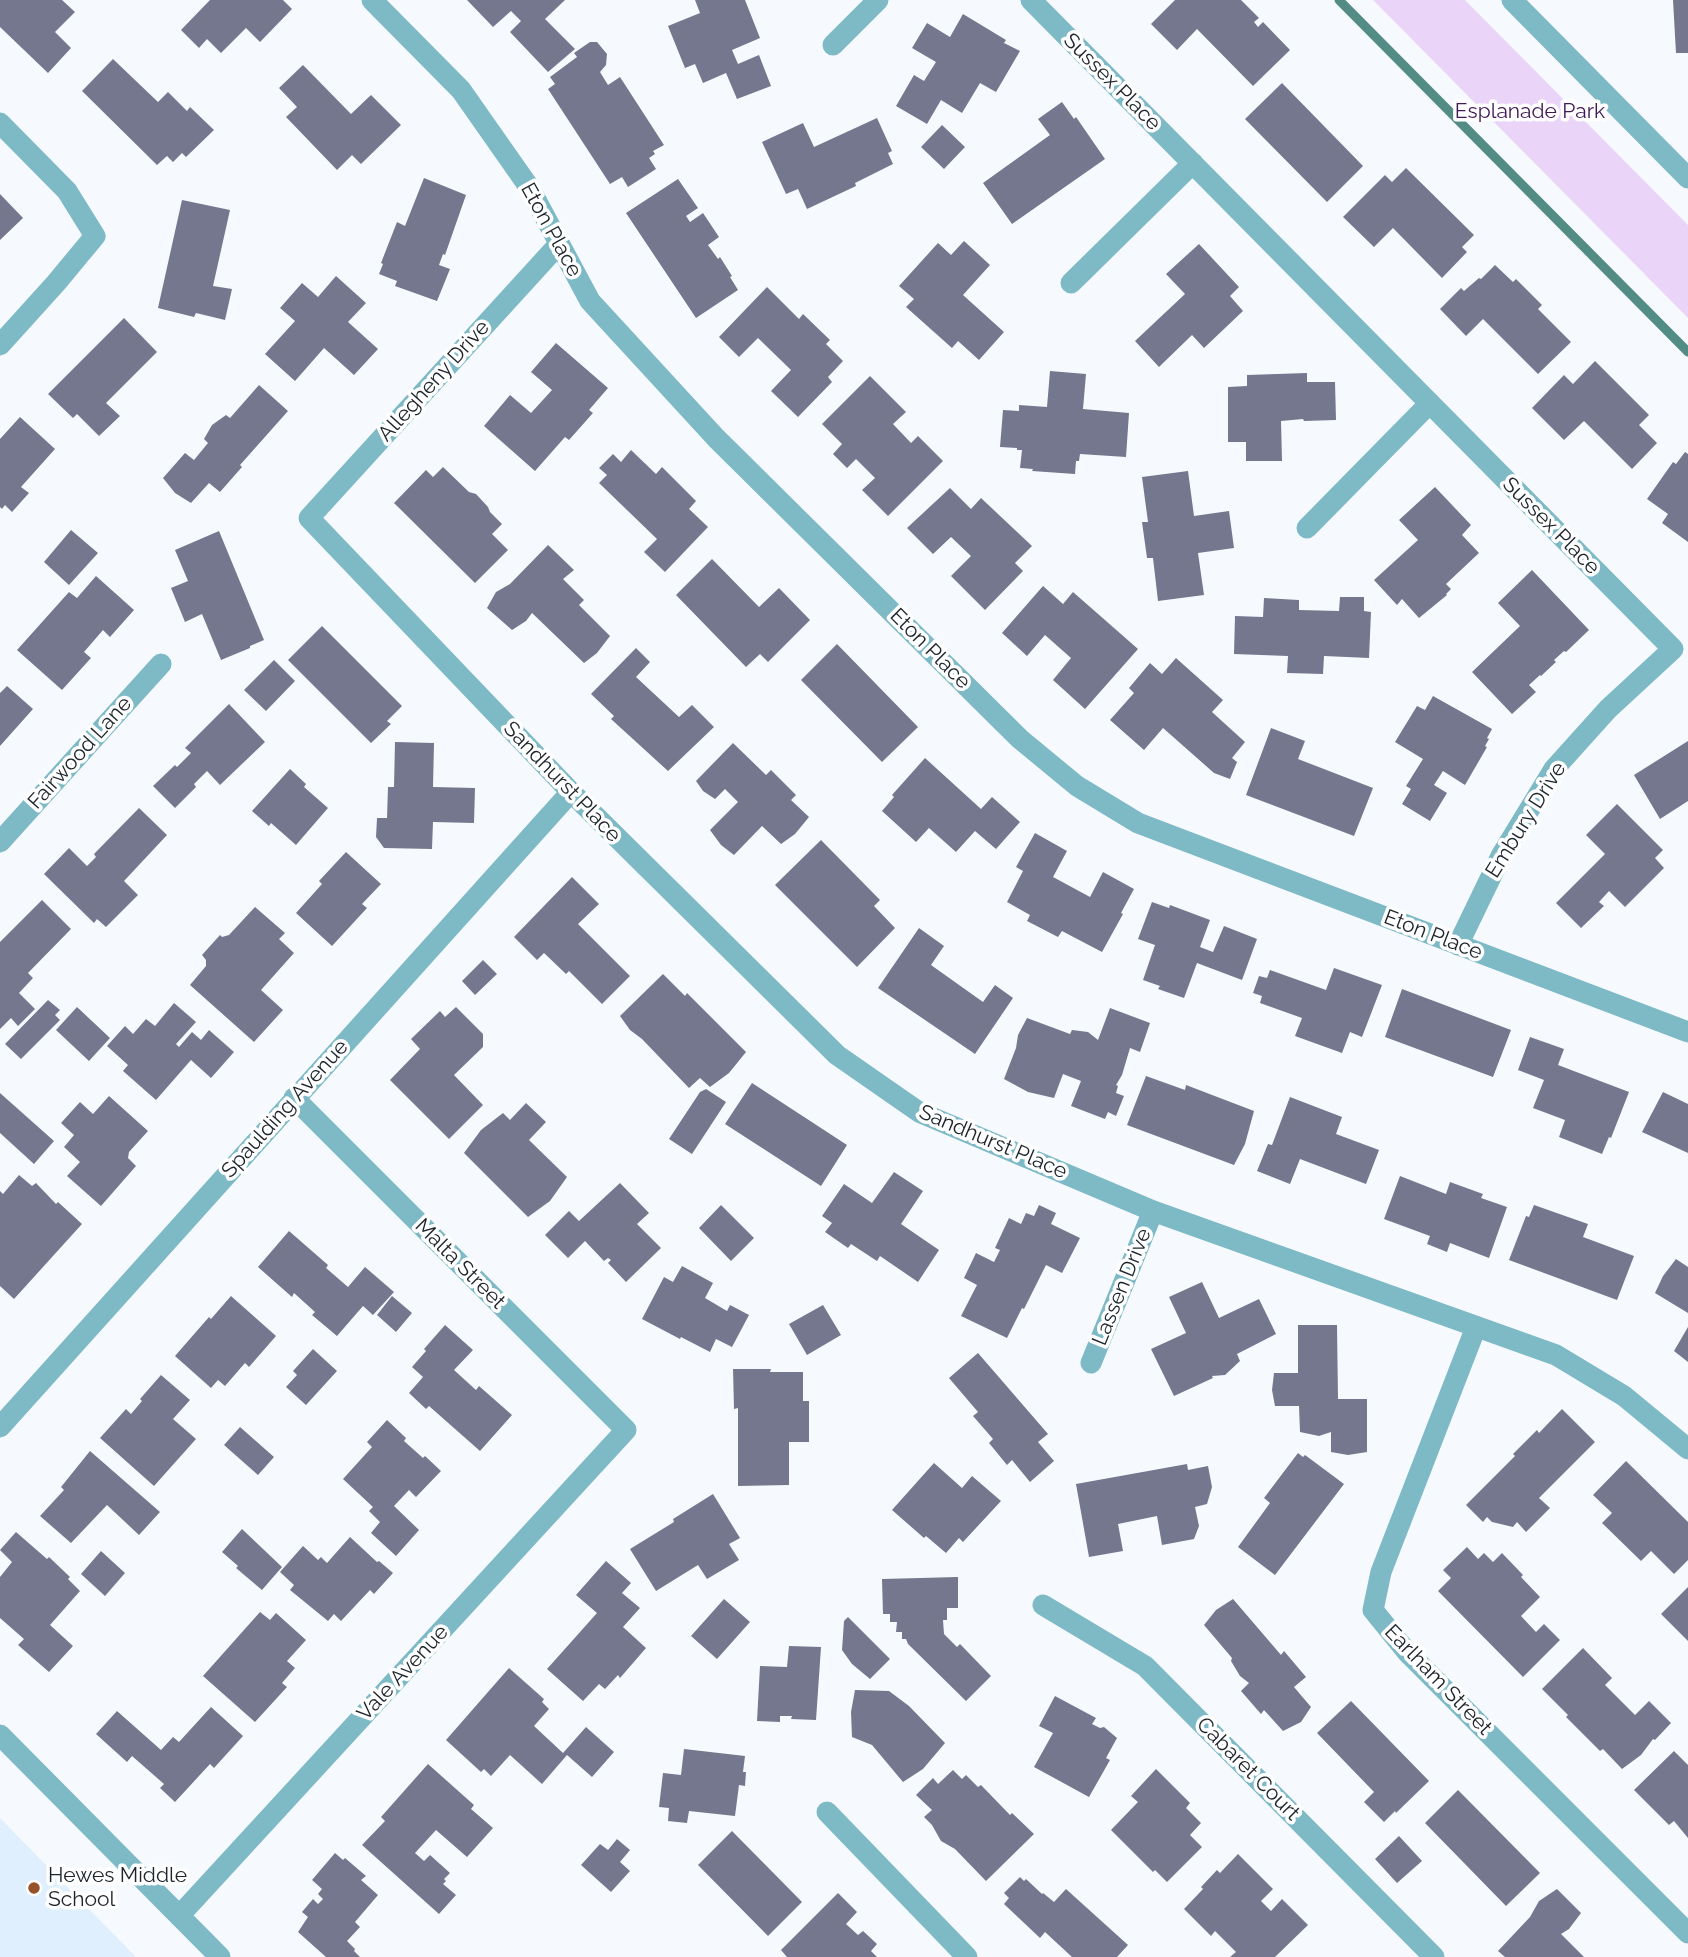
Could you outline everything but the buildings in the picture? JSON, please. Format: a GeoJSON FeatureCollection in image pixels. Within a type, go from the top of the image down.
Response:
{"type":"FeatureCollection","features":[{"type":"Feature","properties":{"kind":"street","name":"Eton Place"},"geometry":{"type":"LineString","coordinates":[[372,0],[461,90],[529,187],[590,300],[716,438],[1020,738],[1077,786],[1138,823],[1688,1032]]}},
{"type":"Feature","properties":{"kind":"street"},"geometry":{"type":"LineString","coordinates":[[833,45],[878,0]]}},
{"type":"Feature","properties":{"kind":"street","name":"Sussex Place"},"geometry":{"type":"LineString","coordinates":[[1031,0],[1672,649]]}},
{"type":"Feature","properties":{"kind":"street"},"geometry":{"type":"LineString","coordinates":[[1512,0],[1688,178]]}},
{"type":"Feature","properties":{"kind":"street"},"geometry":{"type":"LineString","coordinates":[[0,123],[67,191],[95,236],[0,345]]}},
{"type":"Feature","properties":{"kind":"street"},"geometry":{"type":"LineString","coordinates":[[1071,284],[1193,163]]}},
{"type":"Feature","properties":{"kind":"street","name":"Allegheny Drive"},"geometry":{"type":"LineString","coordinates":[[309,518],[559,244]]}},
{"type":"Feature","properties":{"kind":"street"},"geometry":{"type":"LineString","coordinates":[[1307,528],[1430,403]]}},
{"type":"Feature","properties":{"kind":"street","name":"Sandhurst Place"},"geometry":{"type":"LineString","coordinates":[[309,518],[571,792],[837,1055],[919,1112],[1153,1211],[1556,1355],[1624,1396],[1688,1449]]}},
{"type":"Feature","properties":{"kind":"street","name":"Embury Drive"},"geometry":{"type":"LineString","coordinates":[[1458,945],[1500,856],[1554,769],[1608,709],[1672,649]]}},
{"type":"Feature","properties":{"kind":"street","name":"Fairwood Lane"},"geometry":{"type":"LineString","coordinates":[[0,842],[161,664]]}},
{"type":"Feature","properties":{"kind":"street","name":"Spaulding Avenue"},"geometry":{"type":"LineString","coordinates":[[0,1427],[571,792]]}},
{"type":"Feature","properties":{"kind":"street","name":"Malta Street"},"geometry":{"type":"LineString","coordinates":[[294,1098],[626,1430]]}},
{"type":"Feature","properties":{"kind":"street","name":"Lassen Drive"},"geometry":{"type":"LineString","coordinates":[[1091,1363],[1153,1211]]}},
{"type":"Feature","properties":{"kind":"street","name":"Earlham Street"},"geometry":{"type":"LineString","coordinates":[[1476,1327],[1381,1572],[1373,1610],[1407,1652],[1688,1933]]}},
{"type":"Feature","properties":{"kind":"street","name":"Vale Avenue"},"geometry":{"type":"LineString","coordinates":[[179,1916],[626,1430]]}},
{"type":"Feature","properties":{"kind":"street","name":"Cabaret Court"},"geometry":{"type":"LineString","coordinates":[[1043,1605],[1145,1666],[1434,1957]]}},
{"type":"Feature","properties":{"kind":"street"},"geometry":{"type":"LineString","coordinates":[[0,1735],[220,1957]]}},
{"type":"Feature","properties":{"kind":"street"},"geometry":{"type":"LineString","coordinates":[[827,1812],[967,1957]]}},
{"type":"Feature","properties":{"kind":"shaded area","name":"Hewes Middle School"},"geometry":{"type":"Polygon","coordinates":[[[0,1818],[136,1957],[0,1957],[0,1818]]]}},
{"type":"Feature","properties":{"kind":"green space","name":"Esplanade Park"},"geometry":{"type":"Polygon","coordinates":[[[1373,0],[1465,0],[1688,225],[1688,318],[1373,0]]]}},
{"type":"Feature","properties":{"kind":"waterway"},"geometry":{"type":"LineString","coordinates":[[1339,0],[1688,352]]}},
{"type":"Feature","properties":{"kind":"place","name":"Hewes Middle School"},"geometry":{"type":"Point","coordinates":[34,1888]}}]}
